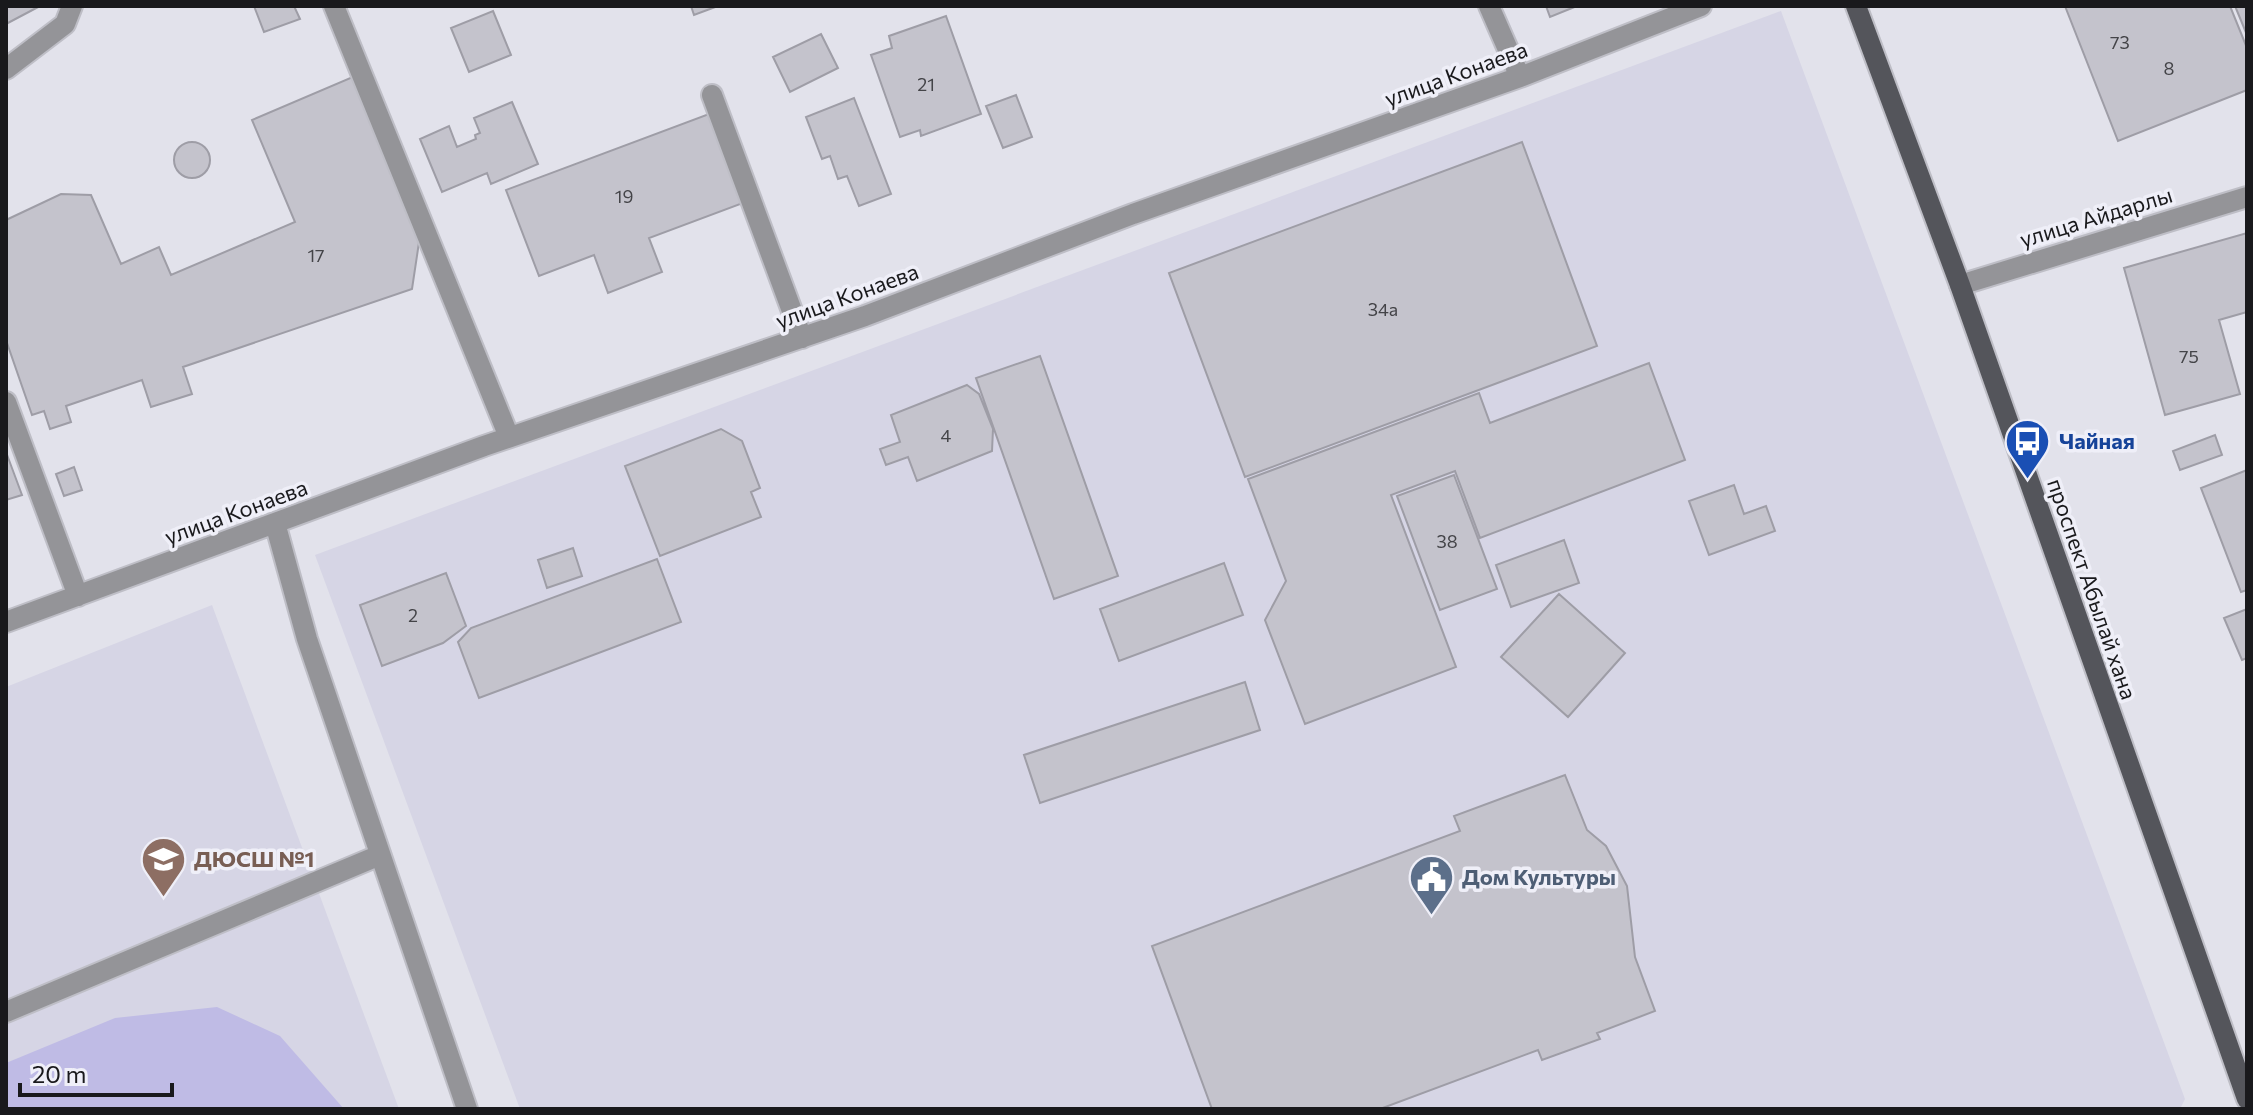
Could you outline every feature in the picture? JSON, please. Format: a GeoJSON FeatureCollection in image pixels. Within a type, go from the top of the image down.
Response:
{"type":"FeatureCollection","features":[{"type":"Feature","properties":{"kind":"main road","name":"проспект Абылай хана"},"geometry":{"type":"LineString","coordinates":[[1856,6],[1960,285],[2247,1099]]}},
{"type":"Feature","properties":{"kind":"street"},"geometry":{"type":"LineString","coordinates":[[6,69],[65,24],[72,6]]}},
{"type":"Feature","properties":{"kind":"street"},"geometry":{"type":"LineString","coordinates":[[334,6],[509,437]]}},
{"type":"Feature","properties":{"kind":"street"},"geometry":{"type":"LineString","coordinates":[[1489,6],[1520,77]]}},
{"type":"Feature","properties":{"kind":"street","name":"улица Конаева"},"geometry":{"type":"LineString","coordinates":[[6,622],[509,437],[802,338],[1133,214],[1520,77],[1701,6]]}},
{"type":"Feature","properties":{"kind":"street"},"geometry":{"type":"LineString","coordinates":[[712,95],[802,338]]}},
{"type":"Feature","properties":{"kind":"street","name":"улица Айдарлы"},"geometry":{"type":"LineString","coordinates":[[1960,285],[2247,197]]}},
{"type":"Feature","properties":{"kind":"street"},"geometry":{"type":"LineString","coordinates":[[6,402],[78,596]]}},
{"type":"Feature","properties":{"kind":"street"},"geometry":{"type":"LineString","coordinates":[[275,523],[307,639],[467,1109]]}},
{"type":"Feature","properties":{"kind":"street"},"geometry":{"type":"LineString","coordinates":[[6,1012],[380,855]]}},
{"type":"Feature","properties":{"kind":"shaded area"},"geometry":{"type":"Polygon","coordinates":[[[1781,11],[2185,1099],[2180,1109],[520,1109],[315,555],[1781,11]]]}},
{"type":"Feature","properties":{"kind":"shaded area","name":"ДЮСШ №1"},"geometry":{"type":"Polygon","coordinates":[[[212,605],[399,1109],[6,1109],[6,687],[212,605]]]}},
{"type":"Feature","properties":{"kind":"shaded area"},"geometry":{"type":"Polygon","coordinates":[[[217,1007],[280,1036],[344,1109],[6,1109],[6,1063],[115,1018],[217,1007]]]}},
{"type":"Feature","properties":{"kind":"building"},"geometry":{"type":"Polygon","coordinates":[[[6,6],[40,6],[6,24],[6,6]]]}},
{"type":"Feature","properties":{"kind":"building"},"geometry":{"type":"Polygon","coordinates":[[[254,6],[294,6],[300,19],[264,32],[254,6]]]}},
{"type":"Feature","properties":{"kind":"building"},"geometry":{"type":"Polygon","coordinates":[[[691,6],[718,6],[694,15],[691,6]]]}},
{"type":"Feature","properties":{"kind":"building"},"geometry":{"type":"Polygon","coordinates":[[[1546,6],[1577,6],[1550,17],[1546,6]]]}},
{"type":"Feature","properties":{"kind":"building"},"geometry":{"type":"Polygon","coordinates":[[[2065,6],[2230,6],[2247,48],[2247,90],[2118,141],[2065,6]]]}},
{"type":"Feature","properties":{"kind":"building"},"geometry":{"type":"Polygon","coordinates":[[[2235,6],[2247,6],[2247,35],[2235,6]]]}},
{"type":"Feature","properties":{"kind":"building"},"geometry":{"type":"Polygon","coordinates":[[[493,11],[511,55],[469,72],[451,28],[493,11]]]}},
{"type":"Feature","properties":{"kind":"building"},"geometry":{"type":"Polygon","coordinates":[[[946,16],[981,114],[921,136],[920,130],[900,137],[871,55],[892,48],[889,36],[946,16]]]}},
{"type":"Feature","properties":{"kind":"building"},"geometry":{"type":"Polygon","coordinates":[[[821,34],[838,68],[790,92],[773,57],[821,34]]]}},
{"type":"Feature","properties":{"kind":"building"},"geometry":{"type":"Polygon","coordinates":[[[355,76],[421,229],[412,289],[183,367],[192,394],[151,407],[142,380],[66,406],[71,422],[50,429],[44,411],[32,415],[6,340],[6,220],[61,194],[91,195],[121,264],[159,247],[171,275],[295,222],[252,120],[355,76]]]}},
{"type":"Feature","properties":{"kind":"building"},"geometry":{"type":"Polygon","coordinates":[[[1016,95],[1032,137],[1003,148],[986,106],[1016,95]]]}},
{"type":"Feature","properties":{"kind":"building"},"geometry":{"type":"Polygon","coordinates":[[[854,98],[891,194],[859,206],[847,176],[838,179],[830,156],[822,159],[806,117],[854,98]]]}},
{"type":"Feature","properties":{"kind":"building"},"geometry":{"type":"Polygon","coordinates":[[[512,102],[538,164],[491,184],[487,173],[442,192],[420,139],[449,126],[457,147],[476,139],[475,135],[480,133],[474,118],[512,102]]]}},
{"type":"Feature","properties":{"kind":"building"},"geometry":{"type":"Polygon","coordinates":[[[709,114],[743,203],[649,238],[662,272],[608,293],[594,255],[539,276],[506,190],[709,114]]]}},
{"type":"Feature","properties":{"kind":"building"},"geometry":{"type":"Polygon","coordinates":[[[192,142],[204,148],[210,160],[204,172],[192,178],[180,172],[174,160],[180,148],[192,142]]]}},
{"type":"Feature","properties":{"kind":"building"},"geometry":{"type":"Polygon","coordinates":[[[1522,142],[1597,346],[1245,477],[1169,273],[1522,142]]]}},
{"type":"Feature","properties":{"kind":"building"},"geometry":{"type":"Polygon","coordinates":[[[2247,233],[2247,312],[2219,320],[2240,394],[2165,415],[2124,268],[2247,233]]]}},
{"type":"Feature","properties":{"kind":"building"},"geometry":{"type":"Polygon","coordinates":[[[1040,356],[1118,576],[1054,599],[976,378],[1040,356]]]}},
{"type":"Feature","properties":{"kind":"building"},"geometry":{"type":"Polygon","coordinates":[[[1649,363],[1685,460],[1480,538],[1455,471],[1391,495],[1456,667],[1305,724],[1265,620],[1286,581],[1248,479],[1479,393],[1490,423],[1649,363]]]}},
{"type":"Feature","properties":{"kind":"building"},"geometry":{"type":"Polygon","coordinates":[[[967,385],[979,394],[993,429],[992,451],[917,481],[908,457],[886,465],[880,449],[900,442],[891,415],[967,385]]]}},
{"type":"Feature","properties":{"kind":"building"},"geometry":{"type":"Polygon","coordinates":[[[721,429],[742,441],[760,488],[751,492],[761,517],[660,556],[625,466],[721,429]]]}},
{"type":"Feature","properties":{"kind":"building"},"geometry":{"type":"Polygon","coordinates":[[[2215,435],[2222,455],[2180,470],[2173,451],[2215,435]]]}},
{"type":"Feature","properties":{"kind":"building"},"geometry":{"type":"Polygon","coordinates":[[[6,452],[22,495],[6,500],[6,452]]]}},
{"type":"Feature","properties":{"kind":"building"},"geometry":{"type":"Polygon","coordinates":[[[74,467],[82,490],[64,496],[56,474],[74,467]]]}},
{"type":"Feature","properties":{"kind":"building"},"geometry":{"type":"Polygon","coordinates":[[[2247,470],[2247,590],[2241,592],[2201,488],[2247,470]]]}},
{"type":"Feature","properties":{"kind":"building"},"geometry":{"type":"Polygon","coordinates":[[[1454,475],[1497,589],[1440,610],[1397,496],[1454,475]]]}},
{"type":"Feature","properties":{"kind":"building"},"geometry":{"type":"Polygon","coordinates":[[[1734,485],[1744,514],[1766,506],[1775,531],[1709,555],[1689,501],[1734,485]]]}},
{"type":"Feature","properties":{"kind":"building"},"geometry":{"type":"Polygon","coordinates":[[[1564,540],[1579,583],[1511,607],[1496,565],[1564,540]]]}},
{"type":"Feature","properties":{"kind":"building"},"geometry":{"type":"Polygon","coordinates":[[[573,548],[582,576],[547,588],[538,560],[573,548]]]}},
{"type":"Feature","properties":{"kind":"building"},"geometry":{"type":"Polygon","coordinates":[[[657,559],[681,622],[479,698],[458,642],[471,628],[657,559]]]}},
{"type":"Feature","properties":{"kind":"building"},"geometry":{"type":"Polygon","coordinates":[[[1224,563],[1243,615],[1119,661],[1100,609],[1224,563]]]}},
{"type":"Feature","properties":{"kind":"building"},"geometry":{"type":"Polygon","coordinates":[[[446,573],[466,626],[443,643],[382,666],[360,605],[446,573]]]}},
{"type":"Feature","properties":{"kind":"building"},"geometry":{"type":"Polygon","coordinates":[[[1559,594],[1625,653],[1568,717],[1501,657],[1559,594]]]}},
{"type":"Feature","properties":{"kind":"building"},"geometry":{"type":"Polygon","coordinates":[[[2247,609],[2247,658],[2242,660],[2224,618],[2247,609]]]}},
{"type":"Feature","properties":{"kind":"building"},"geometry":{"type":"Polygon","coordinates":[[[1245,682],[1260,730],[1040,803],[1024,755],[1245,682]]]}},
{"type":"Feature","properties":{"kind":"building","name":"Дом Культуры"},"geometry":{"type":"Polygon","coordinates":[[[1565,775],[1587,830],[1606,846],[1627,886],[1635,957],[1655,1011],[1597,1033],[1600,1039],[1542,1060],[1538,1050],[1380,1109],[1212,1109],[1152,946],[1460,831],[1454,816],[1565,775]]]}},
{"type":"Feature","properties":{"kind":"place","name":"Чайная"},"geometry":{"type":"Point","coordinates":[2028,480]}},
{"type":"Feature","properties":{"kind":"place","name":"ДЮСШ №1"},"geometry":{"type":"Point","coordinates":[163,898]}},
{"type":"Feature","properties":{"kind":"place","name":"Дом Культуры"},"geometry":{"type":"Point","coordinates":[1431,916]}}]}
